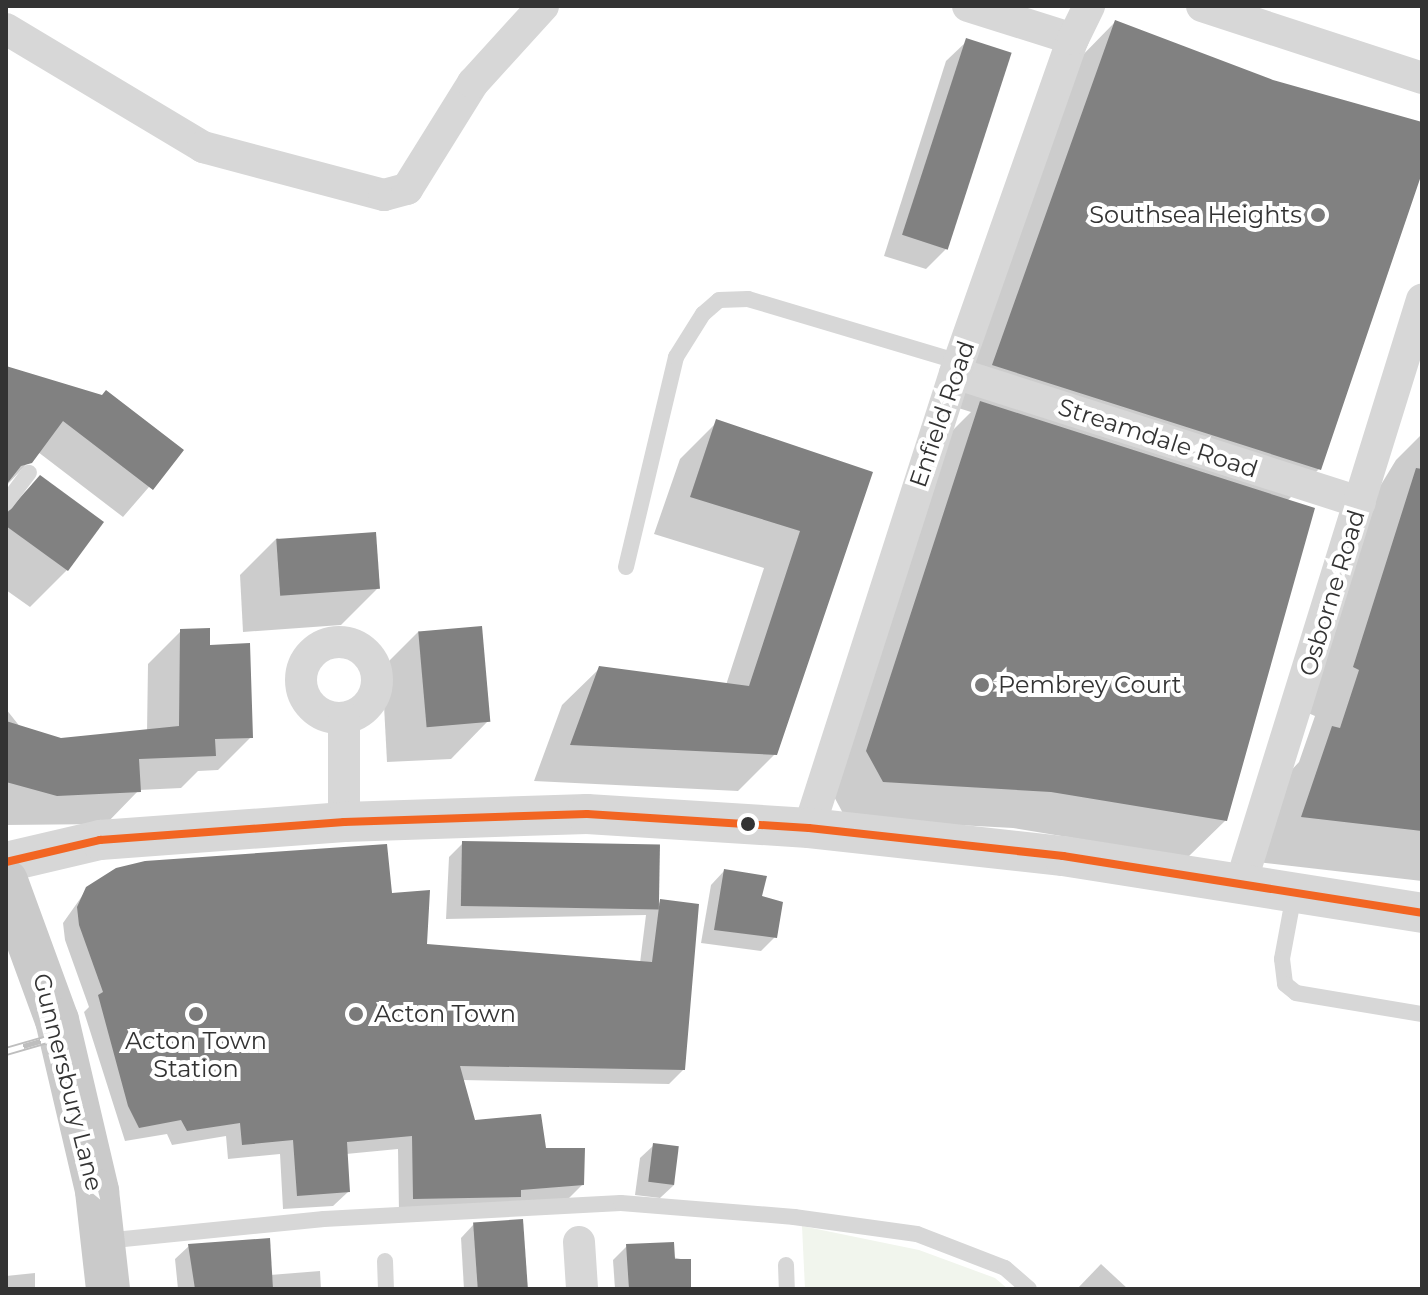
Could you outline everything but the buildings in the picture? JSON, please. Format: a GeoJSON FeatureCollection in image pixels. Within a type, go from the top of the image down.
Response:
{"type":"FeatureCollection","features":[{"type":"Feature","properties":{"kind":"main road","name":"Gunnersbury Lane"},"geometry":{"type":"LineString","coordinates":[[6,881],[22,941],[57,1020],[98,1199],[108,1289]]}},
{"type":"Feature","properties":{"kind":"street"},"geometry":{"type":"LineString","coordinates":[[6,29],[203,147],[384,195],[407,189],[473,83],[543,6]]}},
{"type":"Feature","properties":{"kind":"street"},"geometry":{"type":"LineString","coordinates":[[968,6],[1073,39]]}},
{"type":"Feature","properties":{"kind":"street","name":"Enfield Road"},"geometry":{"type":"LineString","coordinates":[[809,828],[957,367],[1073,39],[1089,6]]}},
{"type":"Feature","properties":{"kind":"street"},"geometry":{"type":"LineString","coordinates":[[1202,6],[1422,78]]}},
{"type":"Feature","properties":{"kind":"street","name":"Osborne Road"},"geometry":{"type":"LineString","coordinates":[[1240,886],[1360,502],[1416,342],[1422,300]]}},
{"type":"Feature","properties":{"kind":"street","name":"Streamdale Road"},"geometry":{"type":"LineString","coordinates":[[957,367],[1360,502]]}},
{"type":"Feature","properties":{"kind":"street"},"geometry":{"type":"LineString","coordinates":[[344,718],[344,822]]}},
{"type":"Feature","properties":{"kind":"street"},"geometry":{"type":"LineString","coordinates":[[6,862],[100,840],[344,822],[587,814],[809,828],[1063,856],[1422,913]]}},
{"type":"Feature","properties":{"kind":"street"},"geometry":{"type":"LineString","coordinates":[[579,1242],[582,1289]]}},
{"type":"Feature","properties":{"kind":"lane"},"geometry":{"type":"LineString","coordinates":[[626,567],[676,357],[703,314],[719,300],[748,299],[957,367]]}},
{"type":"Feature","properties":{"kind":"lane"},"geometry":{"type":"LineString","coordinates":[[6,503],[29,473]]}},
{"type":"Feature","properties":{"kind":"lane"},"geometry":{"type":"LineString","coordinates":[[1294,894],[1282,959],[1285,984],[1296,993],[1422,1014]]}},
{"type":"Feature","properties":{"kind":"lane"},"geometry":{"type":"LineString","coordinates":[[103,1242],[324,1219],[621,1203],[794,1217],[917,1234],[1005,1268],[1029,1289]]}},
{"type":"Feature","properties":{"kind":"lane"},"geometry":{"type":"LineString","coordinates":[[385,1261],[386,1289]]}},
{"type":"Feature","properties":{"kind":"lane"},"geometry":{"type":"LineString","coordinates":[[786,1265],[787,1289]]}},
{"type":"Feature","properties":{"kind":"shaded area"},"geometry":{"type":"Polygon","coordinates":[[[802,1226],[919,1250],[995,1278],[1008,1289],[805,1289],[802,1226]]]}},
{"type":"Feature","properties":{"kind":"railway"},"geometry":{"type":"LineString","coordinates":[[6,1051],[51,1038]]}},
{"type":"Feature","properties":{"kind":"transit line"},"geometry":{"type":"LineString","coordinates":[[6,862],[100,840],[344,822],[587,814],[809,828],[1063,856],[1422,913]]}},
{"type":"Feature","properties":{"kind":"place","name":"Southsea Heights"},"geometry":{"type":"Point","coordinates":[1318,215]}},
{"type":"Feature","properties":{"kind":"place","name":"Pembrey Court"},"geometry":{"type":"Point","coordinates":[982,685]}},
{"type":"Feature","properties":{"kind":"place","name":"Acton Town Station"},"geometry":{"type":"Point","coordinates":[196,1014]}},
{"type":"Feature","properties":{"kind":"place","name":"Acton Town"},"geometry":{"type":"Point","coordinates":[356,1014]}}]}
